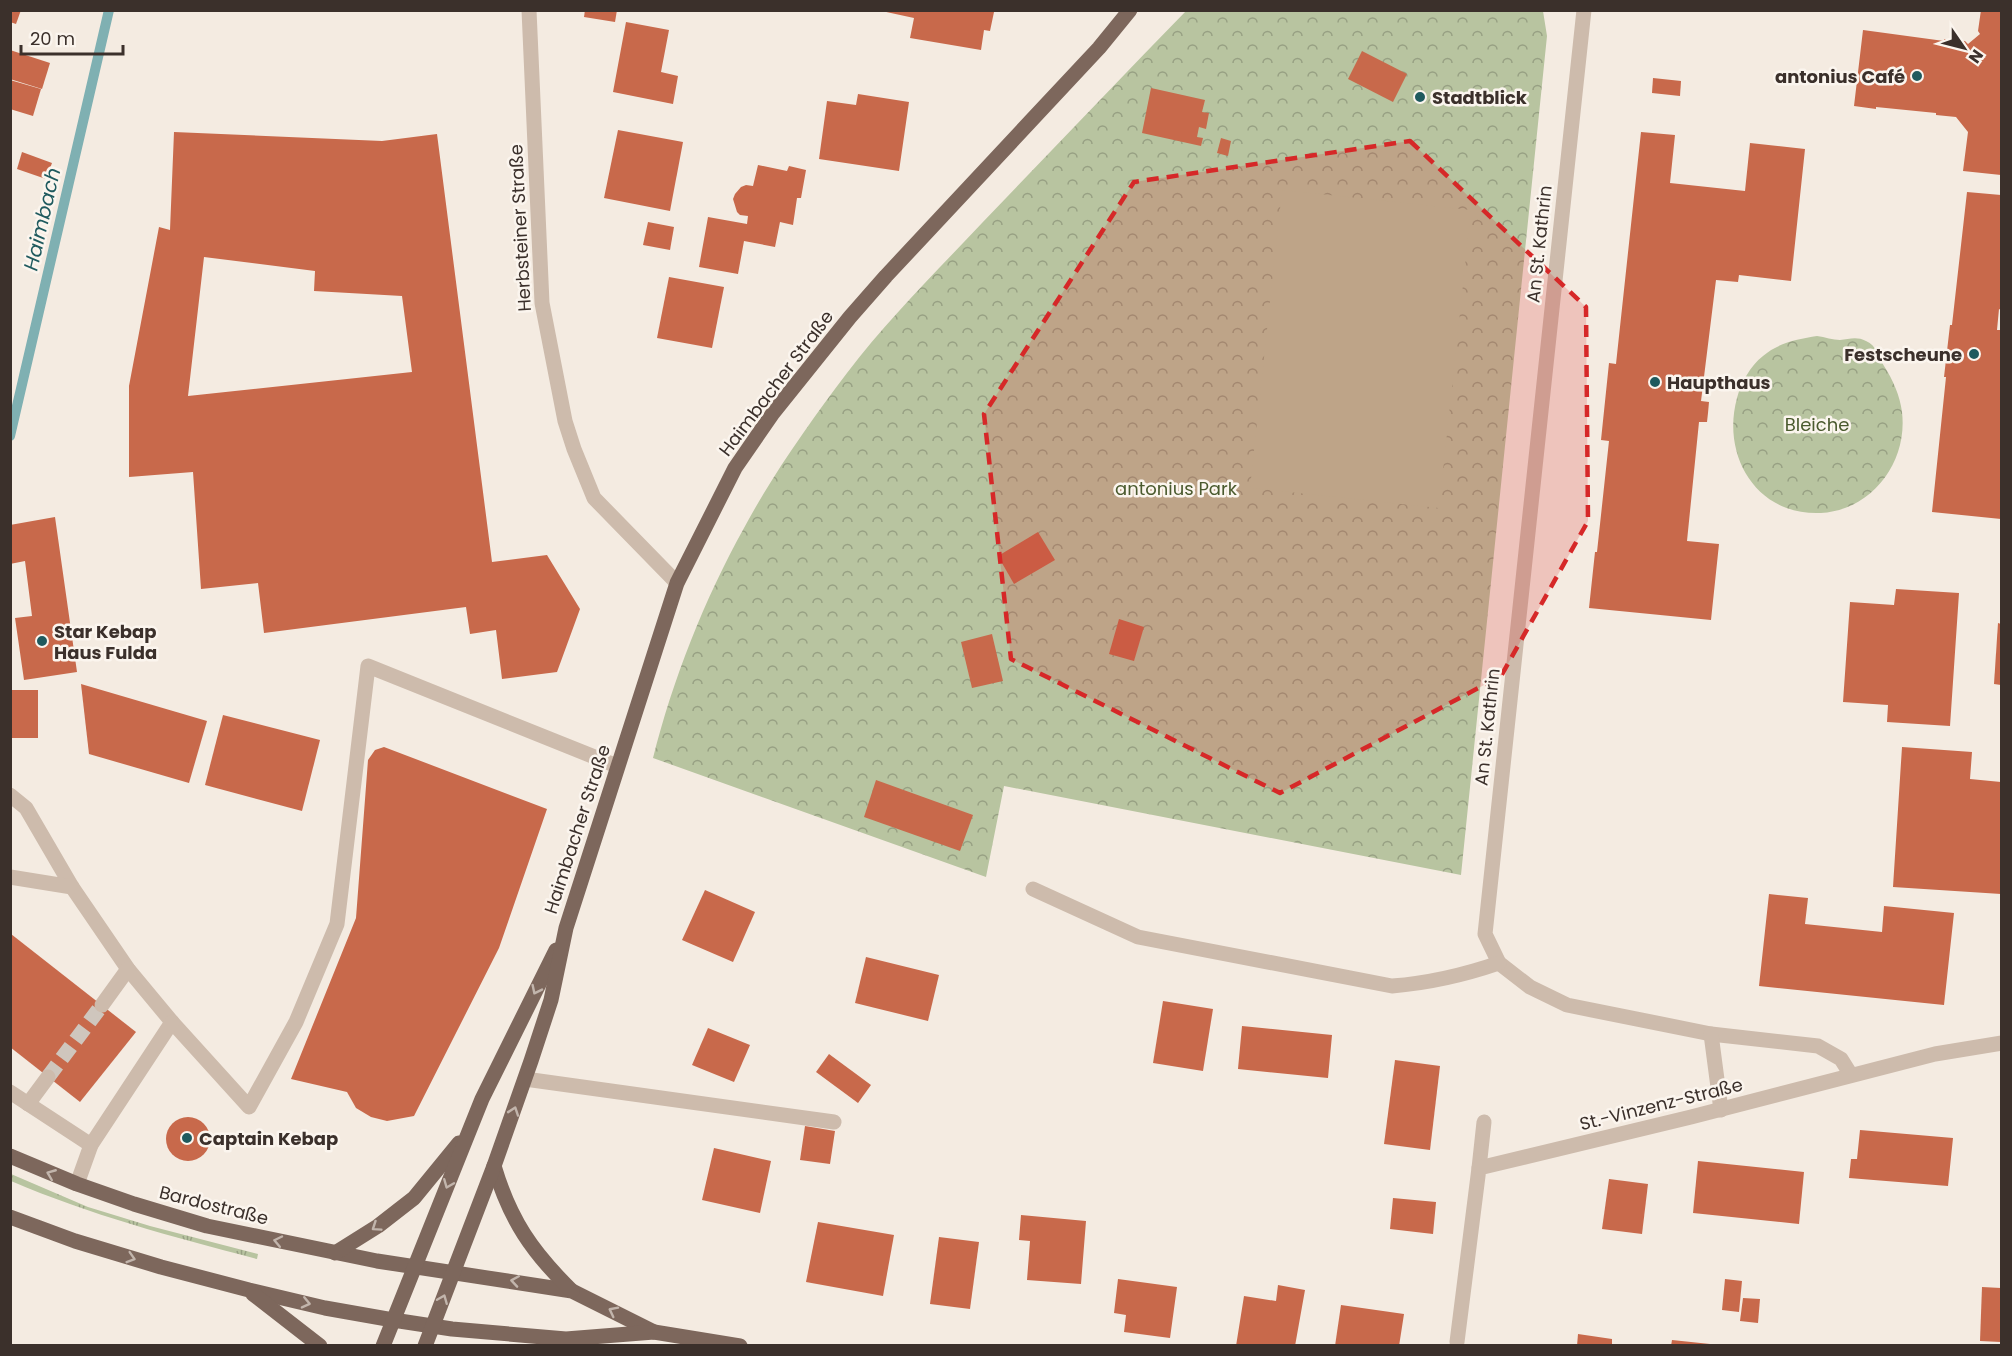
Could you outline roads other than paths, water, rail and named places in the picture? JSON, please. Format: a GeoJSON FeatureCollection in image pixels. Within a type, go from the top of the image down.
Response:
{"type":"FeatureCollection","features":[{"type":"Feature","properties":{"kind":"main road","name":"Haimbacher Straße"},"geometry":{"type":"LineString","coordinates":[[425,1346],[525,1079],[551,999],[566,928],[677,583],[735,468],[773,413],[886,276],[1099,48],[1130,10]]}},
{"type":"Feature","properties":{"kind":"main road","name":"Haimbacher Straße"},"geometry":{"type":"LineString","coordinates":[[383,1346],[495,1071],[566,928]]}},
{"type":"Feature","properties":{"kind":"main road"},"geometry":{"type":"LineString","coordinates":[[335,1253],[378,1226],[414,1198],[470,1129]]}},
{"type":"Feature","properties":{"kind":"main road","name":"Bardostraße"},"geometry":{"type":"LineString","coordinates":[[10,1156],[77,1184],[207,1226],[335,1253],[572,1291]]}},
{"type":"Feature","properties":{"kind":"main road"},"geometry":{"type":"LineString","coordinates":[[494,1166],[501,1189],[518,1225],[545,1264],[572,1291],[654,1332]]}},
{"type":"Feature","properties":{"kind":"main road"},"geometry":{"type":"LineString","coordinates":[[10,1217],[161,1267],[325,1308],[432,1326],[566,1339],[654,1332],[740,1346]]}},
{"type":"Feature","properties":{"kind":"main road"},"geometry":{"type":"LineString","coordinates":[[249,1290],[320,1346]]}},
{"type":"Feature","properties":{"kind":"street","name":"Herbsteiner Straße"},"geometry":{"type":"LineString","coordinates":[[529,10],[542,303],[565,421],[594,498],[677,583]]}},
{"type":"Feature","properties":{"kind":"street","name":"An St. Kathrin"},"geometry":{"type":"LineString","coordinates":[[1500,963],[1485,934],[1584,10]]}},
{"type":"Feature","properties":{"kind":"street"},"geometry":{"type":"LineString","coordinates":[[10,795],[26,808],[72,887],[128,969],[172,1022],[249,1107],[296,1022],[337,924],[368,666],[617,766]]}},
{"type":"Feature","properties":{"kind":"street"},"geometry":{"type":"LineString","coordinates":[[10,877],[72,887]]}},
{"type":"Feature","properties":{"kind":"street"},"geometry":{"type":"LineString","coordinates":[[1033,889],[1138,937],[1392,986],[1429,983],[1461,976],[1500,963],[1530,987],[1567,1005],[1711,1034],[1818,1046],[1841,1059],[1851,1075]]}},
{"type":"Feature","properties":{"kind":"street"},"geometry":{"type":"LineString","coordinates":[[102,1005],[128,969]]}},
{"type":"Feature","properties":{"kind":"street"},"geometry":{"type":"LineString","coordinates":[[77,1184],[91,1145],[172,1022]]}},
{"type":"Feature","properties":{"kind":"street"},"geometry":{"type":"LineString","coordinates":[[1711,1034],[1721,1110]]}},
{"type":"Feature","properties":{"kind":"street","name":"St.-Vinzenz-Straße"},"geometry":{"type":"LineString","coordinates":[[1479,1168],[1721,1110],[1935,1054],[2001,1043]]}},
{"type":"Feature","properties":{"kind":"street"},"geometry":{"type":"LineString","coordinates":[[28,1104],[48,1077]]}},
{"type":"Feature","properties":{"kind":"street"},"geometry":{"type":"LineString","coordinates":[[525,1079],[834,1122]]}},
{"type":"Feature","properties":{"kind":"street"},"geometry":{"type":"LineString","coordinates":[[10,1092],[91,1145]]}},
{"type":"Feature","properties":{"kind":"street"},"geometry":{"type":"LineString","coordinates":[[1457,1342],[1484,1122]]}},
{"type":"Feature","properties":{"kind":"waterway","name":"Haimbach"},"geometry":{"type":"LineString","coordinates":[[10,436],[109,10]]}},
{"type":"Feature","properties":{"kind":"tunnel"},"geometry":{"type":"LineString","coordinates":[[48,1077],[102,1005]]}},
{"type":"Feature","properties":{"kind":"place","name":"antonius Café"},"geometry":{"type":"Point","coordinates":[1917,76]}},
{"type":"Feature","properties":{"kind":"place","name":"Stadtblick"},"geometry":{"type":"Point","coordinates":[1420,97]}},
{"type":"Feature","properties":{"kind":"place","name":"Festscheune"},"geometry":{"type":"Point","coordinates":[1974,354]}},
{"type":"Feature","properties":{"kind":"place","name":"Haupthaus"},"geometry":{"type":"Point","coordinates":[1655,382]}},
{"type":"Feature","properties":{"kind":"place","name":"Star Kebap Haus Fulda"},"geometry":{"type":"Point","coordinates":[42,641]}},
{"type":"Feature","properties":{"kind":"place","name":"Captain Kebap"},"geometry":{"type":"Point","coordinates":[187,1138]}},
{"type":"Feature","properties":{"kind":"park label","name":"Bleiche"},"geometry":{"type":"Point","coordinates":[1817,424]}},
{"type":"Feature","properties":{"kind":"park label","name":"antonius Park"},"geometry":{"type":"Point","coordinates":[1176,488]}}]}
